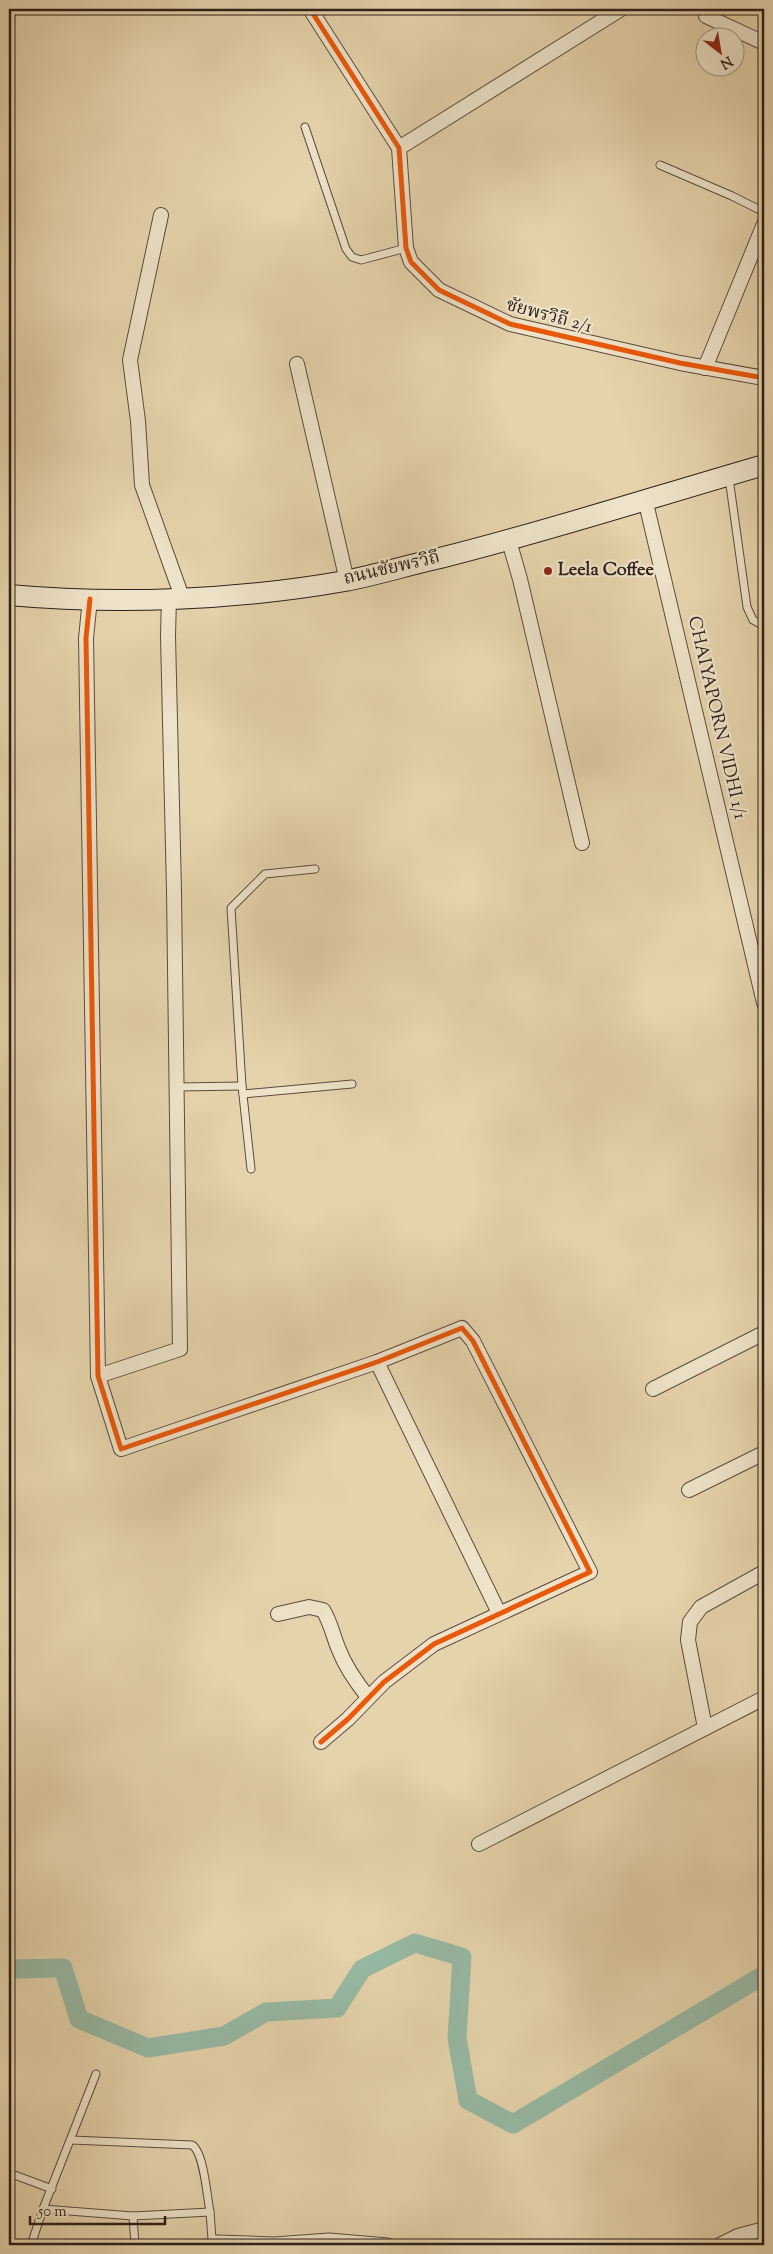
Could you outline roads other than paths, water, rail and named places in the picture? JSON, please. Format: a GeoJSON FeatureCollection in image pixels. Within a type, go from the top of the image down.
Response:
{"type":"FeatureCollection","features":[{"type":"Feature","properties":{"kind":"main road","name":"ถนนชัยพรวิถี"},"geometry":{"type":"LineString","coordinates":[[9,595],[90,599],[220,597],[347,581],[509,541],[764,464]]}},
{"type":"Feature","properties":{"kind":"street","name":"ชัยพรวิถี 2/1"},"geometry":{"type":"LineString","coordinates":[[310,9],[399,148],[406,248],[411,262],[439,290],[510,324],[705,368],[764,378]]}},
{"type":"Feature","properties":{"kind":"street"},"geometry":{"type":"LineString","coordinates":[[399,148],[620,9]]}},
{"type":"Feature","properties":{"kind":"street"},"geometry":{"type":"LineString","coordinates":[[706,16],[764,43]]}},
{"type":"Feature","properties":{"kind":"street"},"geometry":{"type":"LineString","coordinates":[[98,1376],[180,1349],[168,636],[176,598],[142,485],[138,421],[130,360],[160,215]]}},
{"type":"Feature","properties":{"kind":"street"},"geometry":{"type":"LineString","coordinates":[[705,368],[764,224]]}},
{"type":"Feature","properties":{"kind":"street"},"geometry":{"type":"LineString","coordinates":[[297,364],[347,581]]}},
{"type":"Feature","properties":{"kind":"street","name":"CHAIYAPORN VIDHI 1/1"},"geometry":{"type":"LineString","coordinates":[[645,500],[764,1003]]}},
{"type":"Feature","properties":{"kind":"street"},"geometry":{"type":"LineString","coordinates":[[509,541],[520,579],[582,844]]}},
{"type":"Feature","properties":{"kind":"street"},"geometry":{"type":"LineString","coordinates":[[90,599],[86,638],[98,1376],[122,1449],[377,1362],[462,1328],[473,1341],[590,1572],[499,1612],[434,1644],[384,1682],[348,1719],[321,1742]]}},
{"type":"Feature","properties":{"kind":"street"},"geometry":{"type":"LineString","coordinates":[[652,1389],[764,1333]]}},
{"type":"Feature","properties":{"kind":"street"},"geometry":{"type":"LineString","coordinates":[[377,1362],[499,1612]]}},
{"type":"Feature","properties":{"kind":"street"},"geometry":{"type":"LineString","coordinates":[[689,1490],[764,1453]]}},
{"type":"Feature","properties":{"kind":"street"},"geometry":{"type":"LineString","coordinates":[[705,1728],[688,1640],[690,1622],[701,1607],[764,1572]]}},
{"type":"Feature","properties":{"kind":"street"},"geometry":{"type":"LineString","coordinates":[[278,1614],[308,1607],[323,1610],[329,1620],[339,1650],[351,1676],[368,1697]]}},
{"type":"Feature","properties":{"kind":"street"},"geometry":{"type":"LineString","coordinates":[[479,1844],[764,1698]]}},
{"type":"Feature","properties":{"kind":"street"},"geometry":{"type":"LineString","coordinates":[[720,2245],[738,2236],[764,2229]]}},
{"type":"Feature","properties":{"kind":"lane"},"geometry":{"type":"LineString","coordinates":[[305,127],[346,249],[352,257],[361,260],[406,248]]}},
{"type":"Feature","properties":{"kind":"lane"},"geometry":{"type":"LineString","coordinates":[[660,165],[764,212]]}},
{"type":"Feature","properties":{"kind":"lane"},"geometry":{"type":"LineString","coordinates":[[728,475],[747,607],[753,620],[764,626]]}},
{"type":"Feature","properties":{"kind":"lane"},"geometry":{"type":"LineString","coordinates":[[251,1169],[242,1086],[231,908],[266,874],[314,869]]}},
{"type":"Feature","properties":{"kind":"lane"},"geometry":{"type":"LineString","coordinates":[[243,1094],[352,1084]]}},
{"type":"Feature","properties":{"kind":"lane"},"geometry":{"type":"LineString","coordinates":[[177,1086],[242,1086]]}},
{"type":"Feature","properties":{"kind":"lane"},"geometry":{"type":"LineString","coordinates":[[32,2245],[43,2209],[96,2074]]}},
{"type":"Feature","properties":{"kind":"lane"},"geometry":{"type":"LineString","coordinates":[[71,2140],[192,2145],[196,2147],[202,2163],[210,2212],[212,2242],[274,2243],[329,2236],[388,2242],[399,2245]]}},
{"type":"Feature","properties":{"kind":"lane"},"geometry":{"type":"LineString","coordinates":[[9,2172],[52,2189]]}},
{"type":"Feature","properties":{"kind":"lane"},"geometry":{"type":"LineString","coordinates":[[43,2209],[133,2216],[210,2212]]}},
{"type":"Feature","properties":{"kind":"lane"},"geometry":{"type":"LineString","coordinates":[[133,2216],[135,2245]]}},
{"type":"Feature","properties":{"kind":"waterway"},"geometry":{"type":"LineString","coordinates":[[9,1971],[11,1969],[63,1968],[79,2019],[148,2048],[224,2036],[266,2012],[337,2008],[362,1969],[415,1943],[462,1957],[457,2038],[468,2100],[513,2124],[764,1975]]}},
{"type":"Feature","properties":{"kind":"place","name":"Leela Coffee"},"geometry":{"type":"Point","coordinates":[548,571]}}]}
